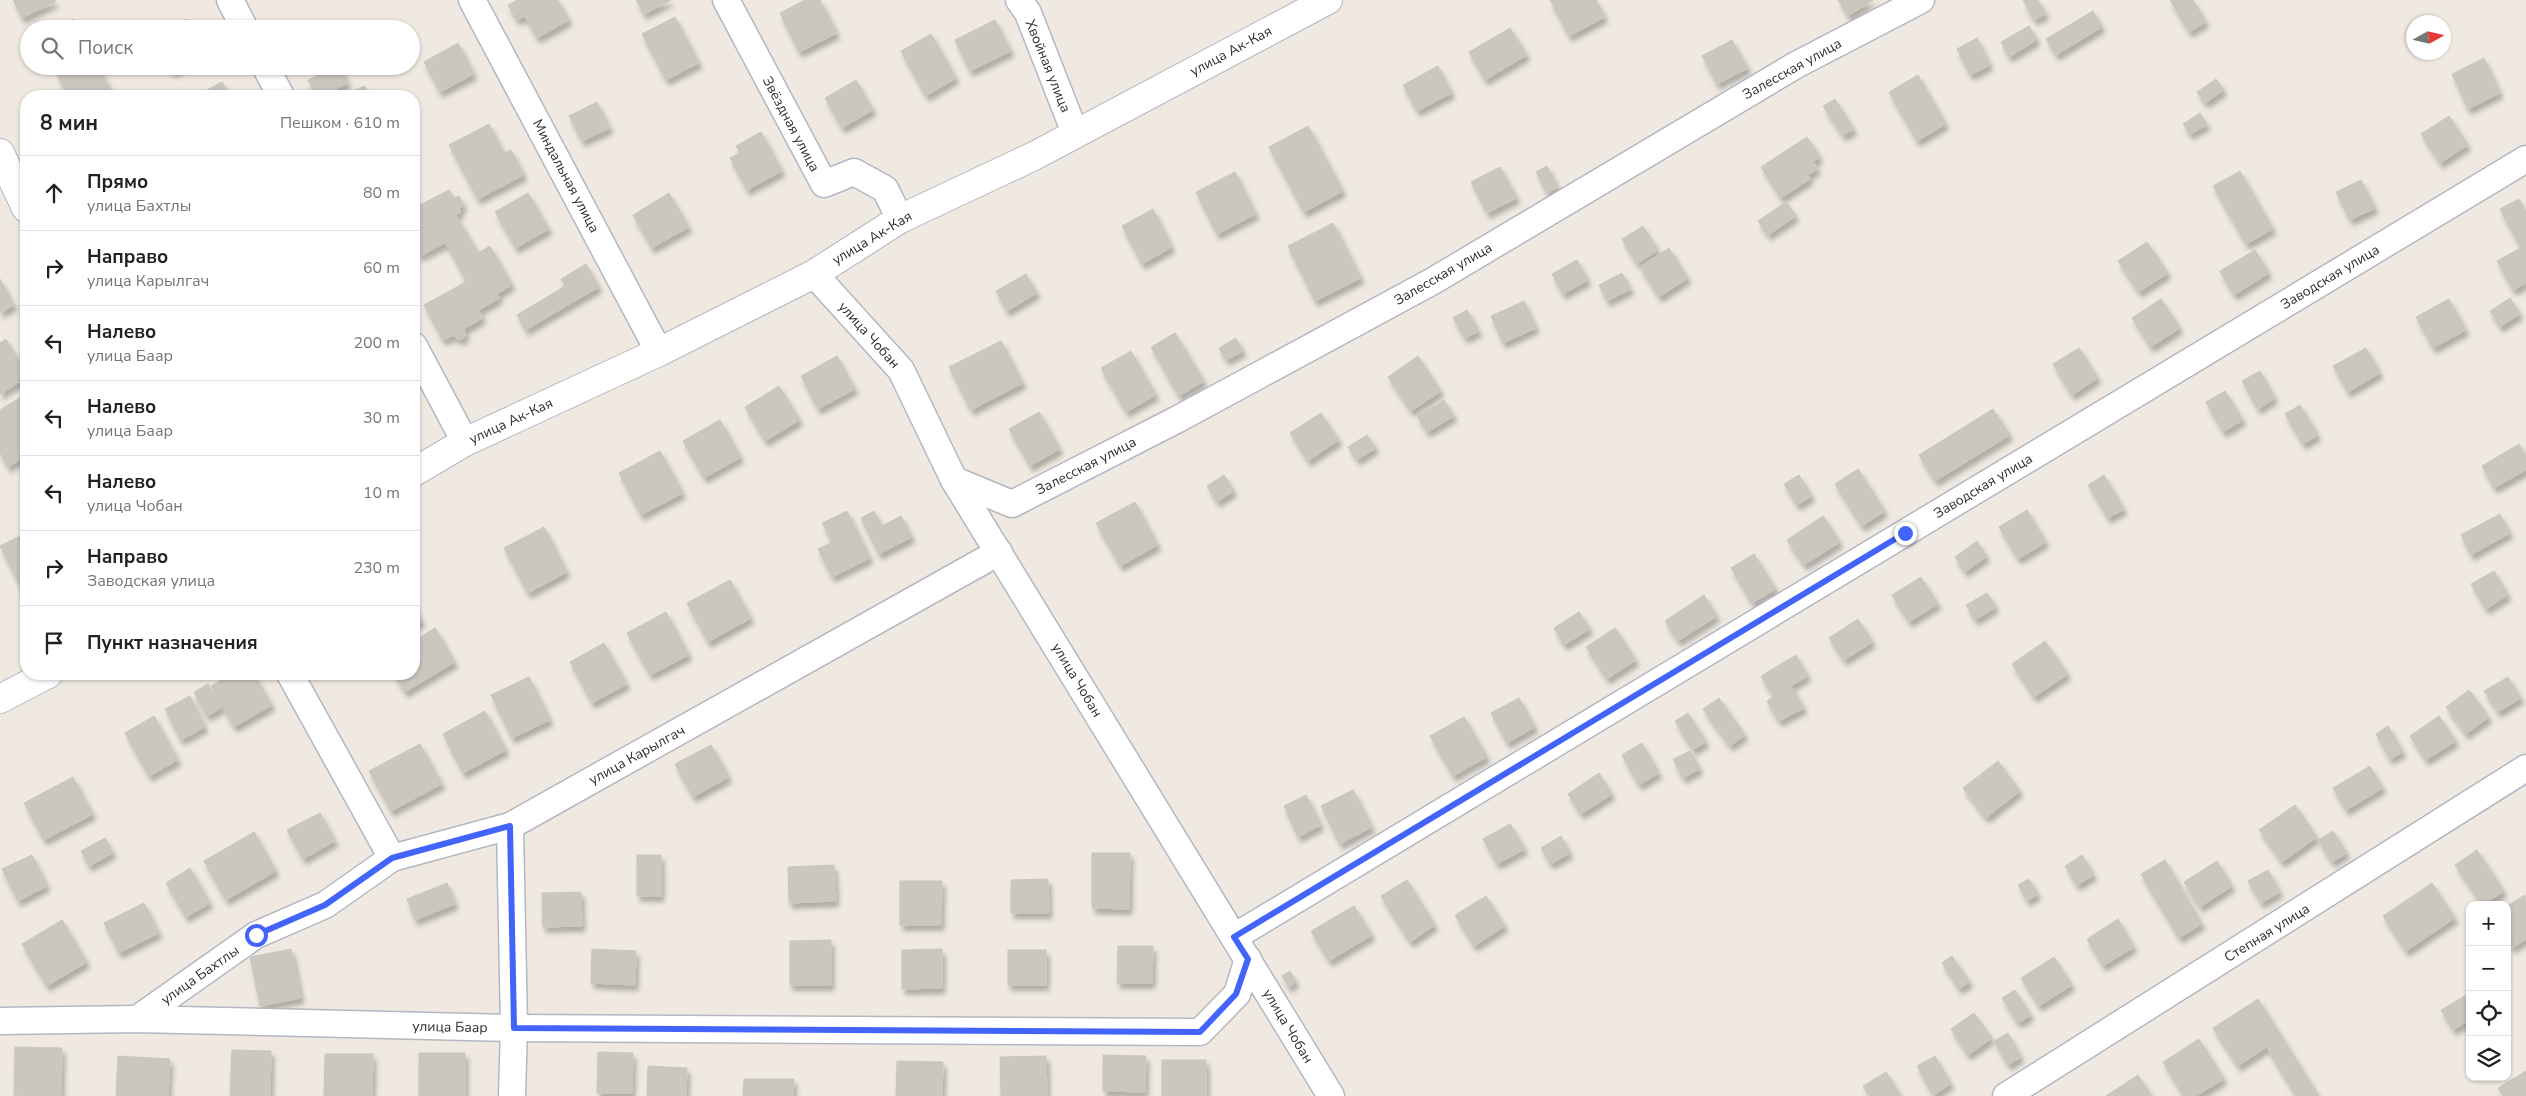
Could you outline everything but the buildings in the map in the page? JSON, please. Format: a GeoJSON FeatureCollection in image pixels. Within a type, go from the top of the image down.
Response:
{"type":"FeatureCollection","features":[{"type":"Feature","properties":{"kind":"main road","name":"улица Ак-Кая"},"geometry":{"type":"LineString","coordinates":[[420,468],[465,442],[659,352],[814,274],[900,218],[1034,156],[1327,0]]}},
{"type":"Feature","properties":{"kind":"main road"},"geometry":{"type":"LineString","coordinates":[[0,153],[20,195]]}},
{"type":"Feature","properties":{"kind":"main road"},"geometry":{"type":"LineString","coordinates":[[0,699],[36,680]]}},
{"type":"Feature","properties":{"kind":"street"},"geometry":{"type":"LineString","coordinates":[[230,0],[240,20]]}},
{"type":"Feature","properties":{"kind":"street","name":"Миндальная улица"},"geometry":{"type":"LineString","coordinates":[[472,0],[659,352]]}},
{"type":"Feature","properties":{"kind":"street","name":"Звёздная улица"},"geometry":{"type":"LineString","coordinates":[[726,0],[824,184],[854,172],[885,188],[900,218]]}},
{"type":"Feature","properties":{"kind":"street","name":"Хвойная улица"},"geometry":{"type":"LineString","coordinates":[[1019,0],[1028,13],[1075,133]]}},
{"type":"Feature","properties":{"kind":"street","name":"Залесская улица"},"geometry":{"type":"LineString","coordinates":[[954,480],[1012,504],[1178,419],[1433,281],[1796,65],[1921,0]]}},
{"type":"Feature","properties":{"kind":"street"},"geometry":{"type":"LineString","coordinates":[[270,75],[278,90]]}},
{"type":"Feature","properties":{"kind":"street","name":"Заводская улица"},"geometry":{"type":"LineString","coordinates":[[1234,937],[2526,159]]}},
{"type":"Feature","properties":{"kind":"street","name":"улица Чобан"},"geometry":{"type":"LineString","coordinates":[[814,274],[901,370],[954,480],[1330,1096]]}},
{"type":"Feature","properties":{"kind":"street"},"geometry":{"type":"LineString","coordinates":[[420,357],[465,442]]}},
{"type":"Feature","properties":{"kind":"street","name":"улица Карылгач"},"geometry":{"type":"LineString","coordinates":[[510,826],[999,552]]}},
{"type":"Feature","properties":{"kind":"street"},"geometry":{"type":"LineString","coordinates":[[293,680],[392,858]]}},
{"type":"Feature","properties":{"kind":"street","name":"Степная улица"},"geometry":{"type":"LineString","coordinates":[[2006,1096],[2526,768]]}},
{"type":"Feature","properties":{"kind":"street"},"geometry":{"type":"LineString","coordinates":[[510,826],[514,1028],[512,1096]]}},
{"type":"Feature","properties":{"kind":"street","name":"улица Бахтлы"},"geometry":{"type":"LineString","coordinates":[[137,1019],[256,935],[325,905],[392,858],[510,826]]}},
{"type":"Feature","properties":{"kind":"street","name":"улица Баар"},"geometry":{"type":"LineString","coordinates":[[0,1021],[137,1019],[514,1028],[1200,1032],[1236,994],[1248,959]]}},
{"type":"Feature","properties":{"kind":"route"},"geometry":{"type":"LineString","coordinates":[[256,935],[325,905],[392,858],[510,826],[514,1028],[1200,1032],[1236,994],[1248,959],[1234,937],[1905,533]]}}]}
